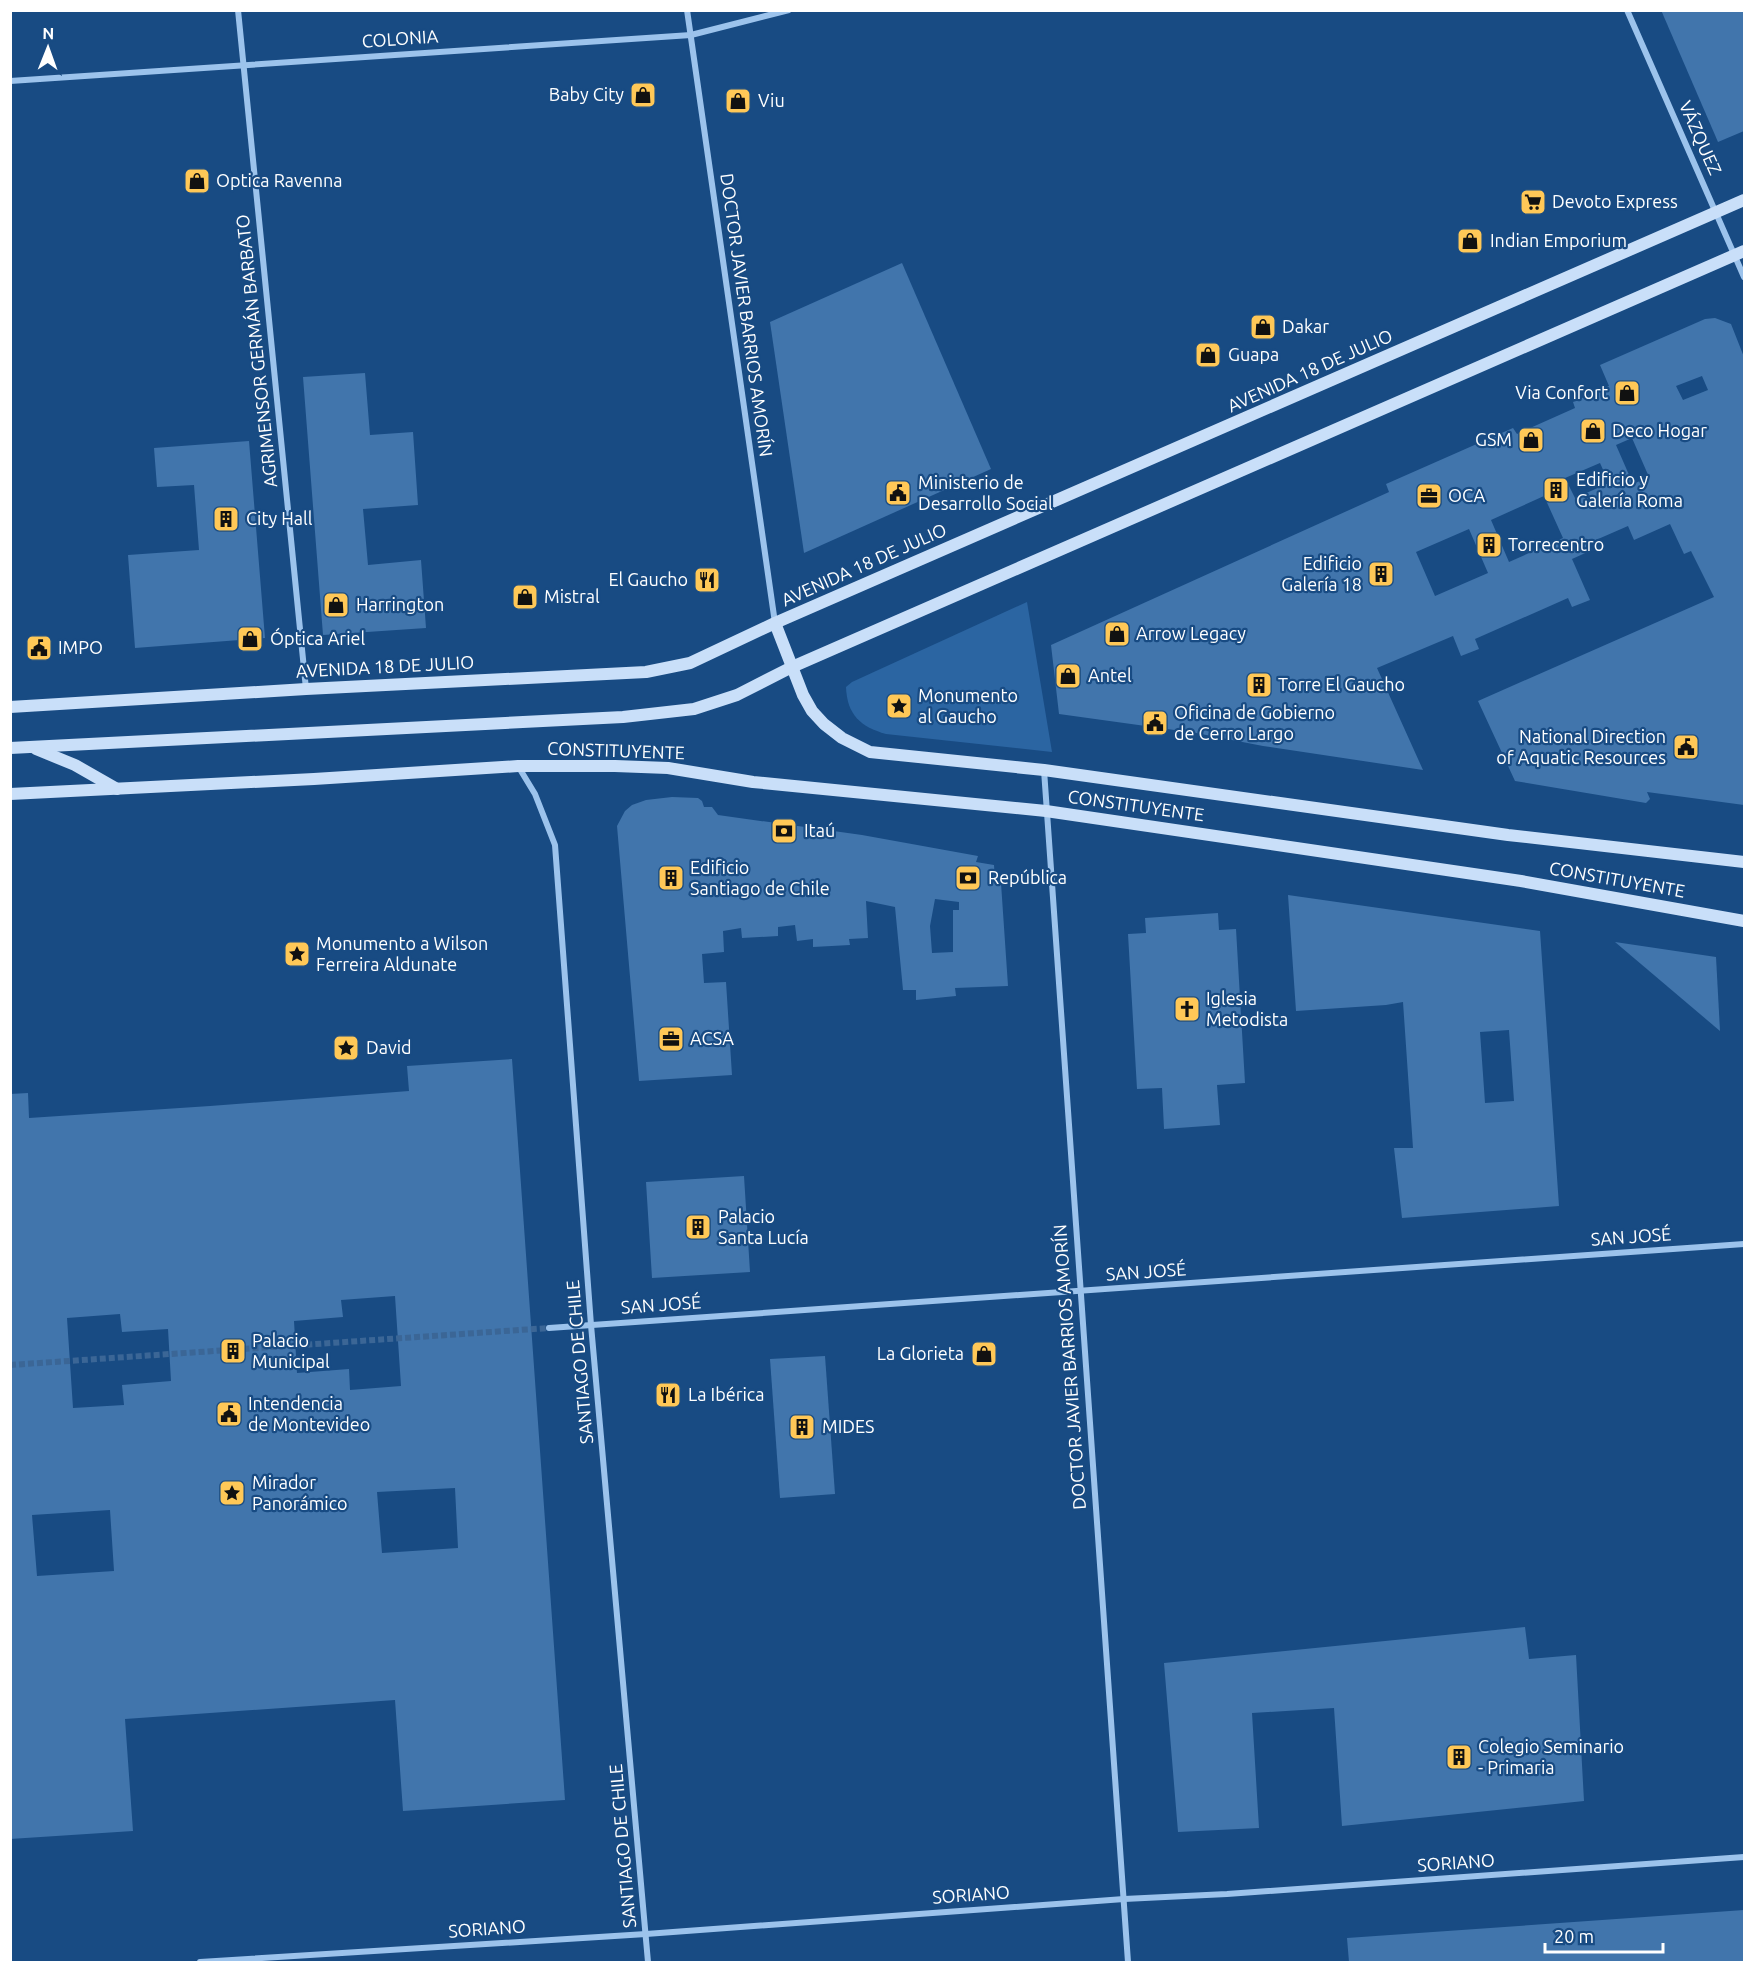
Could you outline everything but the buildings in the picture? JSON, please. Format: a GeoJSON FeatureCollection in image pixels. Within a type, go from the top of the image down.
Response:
{"type":"FeatureCollection","features":[{"type":"Feature","properties":{"kind":"main road","name":"AVENIDA 18 DE JULIO"},"geometry":{"type":"LineString","coordinates":[[10,707],[646,672],[690,663],[775,623],[1744,200]]}},
{"type":"Feature","properties":{"kind":"main road"},"geometry":{"type":"LineString","coordinates":[[10,748],[623,717],[694,709],[736,695],[792,667],[1740,253]]}},
{"type":"Feature","properties":{"kind":"main road","name":"CONSTITUYENTE"},"geometry":{"type":"LineString","coordinates":[[775,623],[812,711],[842,738],[870,752],[1044,770],[1508,835],[1744,861]]}},
{"type":"Feature","properties":{"kind":"main road"},"geometry":{"type":"LineString","coordinates":[[10,756],[32,747],[75,765],[118,789]]}},
{"type":"Feature","properties":{"kind":"main road","name":"CONSTITUYENTE"},"geometry":{"type":"LineString","coordinates":[[518,766],[668,768],[753,782],[1046,811],[1521,881],[1744,921]]}},
{"type":"Feature","properties":{"kind":"main road"},"geometry":{"type":"LineString","coordinates":[[10,794],[518,766]]}},
{"type":"Feature","properties":{"kind":"street","name":"AGRIMENSOR GERMÁN BARBATO"},"geometry":{"type":"LineString","coordinates":[[238,10],[306,689]]}},
{"type":"Feature","properties":{"kind":"street","name":"DOCTOR JAVIER BARRIOS AMORÍN"},"geometry":{"type":"LineString","coordinates":[[687,10],[775,623]]}},
{"type":"Feature","properties":{"kind":"street","name":"COLONIA"},"geometry":{"type":"LineString","coordinates":[[10,81],[691,35],[789,10]]}},
{"type":"Feature","properties":{"kind":"street","name":"VÁZQUEZ"},"geometry":{"type":"LineString","coordinates":[[1627,10],[1717,213],[1740,253],[1744,278]]}},
{"type":"Feature","properties":{"kind":"street","name":"SANTIAGO DE CHILE"},"geometry":{"type":"LineString","coordinates":[[518,766],[535,794],[555,845],[591,1325],[648,1962]]}},
{"type":"Feature","properties":{"kind":"street","name":"DOCTOR JAVIER BARRIOS AMORÍN"},"geometry":{"type":"LineString","coordinates":[[1044,770],[1128,1962]]}},
{"type":"Feature","properties":{"kind":"street","name":"SAN JOSÉ"},"geometry":{"type":"LineString","coordinates":[[549,1329],[1744,1244]]}},
{"type":"Feature","properties":{"kind":"street","name":"SORIANO"},"geometry":{"type":"LineString","coordinates":[[200,1962],[646,1934],[1744,1857]]}},
{"type":"Feature","properties":{"kind":"shaded area"},"geometry":{"type":"Polygon","coordinates":[[[1027,602],[1052,752],[886,734],[869,728],[853,712],[849,705],[846,687],[852,682],[1027,602]]]}},
{"type":"Feature","properties":{"kind":"tunnel"},"geometry":{"type":"LineString","coordinates":[[10,1365],[549,1328]]}},
{"type":"Feature","properties":{"kind":"place","name":"Baby City"},"geometry":{"type":"Point","coordinates":[643,95]}},
{"type":"Feature","properties":{"kind":"place","name":"Viu"},"geometry":{"type":"Point","coordinates":[738,101]}},
{"type":"Feature","properties":{"kind":"place","name":"Optica Ravenna"},"geometry":{"type":"Point","coordinates":[197,181]}},
{"type":"Feature","properties":{"kind":"place","name":"Devoto Express"},"geometry":{"type":"Point","coordinates":[1533,202]}},
{"type":"Feature","properties":{"kind":"place","name":"Indian Emporium"},"geometry":{"type":"Point","coordinates":[1470,241]}},
{"type":"Feature","properties":{"kind":"place","name":"Dakar"},"geometry":{"type":"Point","coordinates":[1263,327]}},
{"type":"Feature","properties":{"kind":"place","name":"Guapa"},"geometry":{"type":"Point","coordinates":[1208,355]}},
{"type":"Feature","properties":{"kind":"place","name":"Via Confort"},"geometry":{"type":"Point","coordinates":[1627,393]}},
{"type":"Feature","properties":{"kind":"place","name":"Deco Hogar"},"geometry":{"type":"Point","coordinates":[1593,431]}},
{"type":"Feature","properties":{"kind":"place","name":"GSM"},"geometry":{"type":"Point","coordinates":[1531,440]}},
{"type":"Feature","properties":{"kind":"place","name":"Edificio y Galería Roma"},"geometry":{"type":"Point","coordinates":[1556,490]}},
{"type":"Feature","properties":{"kind":"place","name":"Ministerio de Desarrollo Social"},"geometry":{"type":"Point","coordinates":[898,493]}},
{"type":"Feature","properties":{"kind":"place","name":"OCA"},"geometry":{"type":"Point","coordinates":[1429,496]}},
{"type":"Feature","properties":{"kind":"place","name":"City Hall"},"geometry":{"type":"Point","coordinates":[226,519]}},
{"type":"Feature","properties":{"kind":"place","name":"Torrecentro"},"geometry":{"type":"Point","coordinates":[1489,545]}},
{"type":"Feature","properties":{"kind":"place","name":"Edificio Galería 18"},"geometry":{"type":"Point","coordinates":[1381,574]}},
{"type":"Feature","properties":{"kind":"place","name":"El Gaucho"},"geometry":{"type":"Point","coordinates":[707,580]}},
{"type":"Feature","properties":{"kind":"place","name":"Mistral"},"geometry":{"type":"Point","coordinates":[525,597]}},
{"type":"Feature","properties":{"kind":"place","name":"Harrington"},"geometry":{"type":"Point","coordinates":[336,605]}},
{"type":"Feature","properties":{"kind":"place","name":"Arrow Legacy"},"geometry":{"type":"Point","coordinates":[1117,634]}},
{"type":"Feature","properties":{"kind":"place","name":"Óptica Ariel"},"geometry":{"type":"Point","coordinates":[250,639]}},
{"type":"Feature","properties":{"kind":"place","name":"IMPO"},"geometry":{"type":"Point","coordinates":[39,648]}},
{"type":"Feature","properties":{"kind":"place","name":"Antel"},"geometry":{"type":"Point","coordinates":[1068,676]}},
{"type":"Feature","properties":{"kind":"place","name":"Torre El Gaucho"},"geometry":{"type":"Point","coordinates":[1259,685]}},
{"type":"Feature","properties":{"kind":"place","name":"Monumento al Gaucho"},"geometry":{"type":"Point","coordinates":[899,706]}},
{"type":"Feature","properties":{"kind":"place","name":"Oficina de Gobierno de Cerro Largo"},"geometry":{"type":"Point","coordinates":[1155,723]}},
{"type":"Feature","properties":{"kind":"place","name":"National Direction of Aquatic Resources"},"geometry":{"type":"Point","coordinates":[1686,747]}},
{"type":"Feature","properties":{"kind":"place","name":"Itaú"},"geometry":{"type":"Point","coordinates":[784,831]}},
{"type":"Feature","properties":{"kind":"place","name":"Edificio Santiago de Chile"},"geometry":{"type":"Point","coordinates":[671,878]}},
{"type":"Feature","properties":{"kind":"place","name":"República"},"geometry":{"type":"Point","coordinates":[968,878]}},
{"type":"Feature","properties":{"kind":"place","name":"Monumento a Wilson Ferreira Aldunate"},"geometry":{"type":"Point","coordinates":[297,954]}},
{"type":"Feature","properties":{"kind":"place","name":"Iglesia Metodista"},"geometry":{"type":"Point","coordinates":[1187,1009]}},
{"type":"Feature","properties":{"kind":"place","name":"ACSA"},"geometry":{"type":"Point","coordinates":[671,1039]}},
{"type":"Feature","properties":{"kind":"place","name":"David"},"geometry":{"type":"Point","coordinates":[346,1048]}},
{"type":"Feature","properties":{"kind":"place","name":"Palacio Santa Lucía"},"geometry":{"type":"Point","coordinates":[698,1227]}},
{"type":"Feature","properties":{"kind":"place","name":"Palacio Municipal"},"geometry":{"type":"Point","coordinates":[233,1351]}},
{"type":"Feature","properties":{"kind":"place","name":"La Glorieta"},"geometry":{"type":"Point","coordinates":[984,1354]}},
{"type":"Feature","properties":{"kind":"place","name":"La Ibérica"},"geometry":{"type":"Point","coordinates":[668,1395]}},
{"type":"Feature","properties":{"kind":"place","name":"Intendencia de Montevideo"},"geometry":{"type":"Point","coordinates":[229,1414]}},
{"type":"Feature","properties":{"kind":"place","name":"MIDES"},"geometry":{"type":"Point","coordinates":[802,1427]}},
{"type":"Feature","properties":{"kind":"place","name":"Mirador Panorámico"},"geometry":{"type":"Point","coordinates":[232,1493]}},
{"type":"Feature","properties":{"kind":"place","name":"Colegio Seminario - Primaria"},"geometry":{"type":"Point","coordinates":[1459,1757]}}]}
